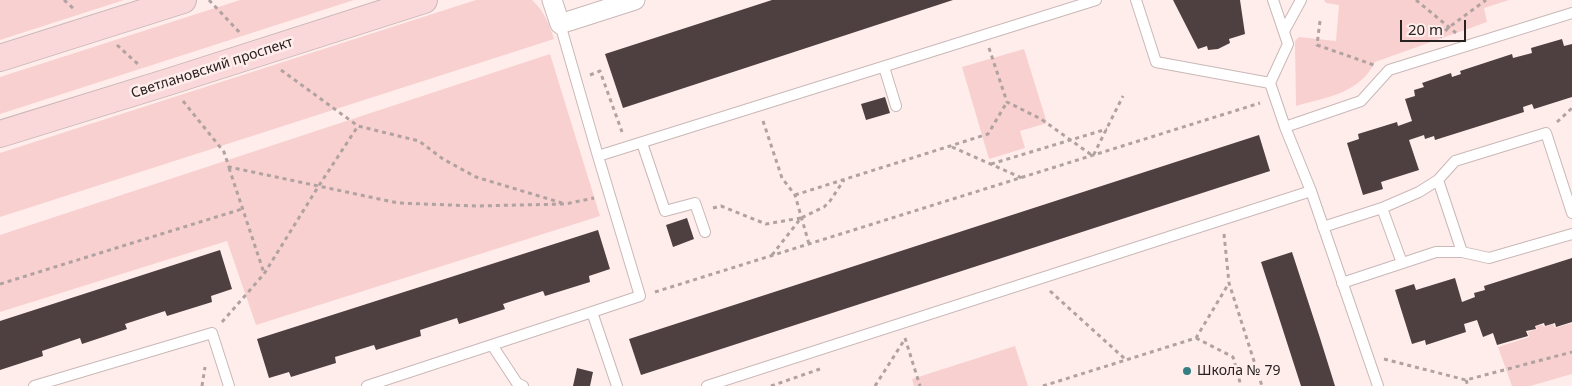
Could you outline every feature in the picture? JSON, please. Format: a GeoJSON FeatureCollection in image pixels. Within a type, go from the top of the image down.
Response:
{"type":"FeatureCollection","features":[{"type":"Feature","properties":{"kind":"main road"},"geometry":{"type":"LineString","coordinates":[[0,58],[182,0]]}},
{"type":"Feature","properties":{"kind":"main road","name":"Светлановский проспект"},"geometry":{"type":"LineString","coordinates":[[0,134],[424,0]]}},
{"type":"Feature","properties":{"kind":"street"},"geometry":{"type":"LineString","coordinates":[[552,0],[560,24],[635,0]]}},
{"type":"Feature","properties":{"kind":"lane"},"geometry":{"type":"LineString","coordinates":[[598,156],[1096,0]]}},
{"type":"Feature","properties":{"kind":"lane"},"geometry":{"type":"LineString","coordinates":[[1136,0],[1156,62],[1270,83]]}},
{"type":"Feature","properties":{"kind":"lane"},"geometry":{"type":"LineString","coordinates":[[1273,0],[1288,44],[1270,83],[1311,191],[1378,386]]}},
{"type":"Feature","properties":{"kind":"lane"},"geometry":{"type":"LineString","coordinates":[[1284,31],[1301,0]]}},
{"type":"Feature","properties":{"kind":"lane"},"geometry":{"type":"LineString","coordinates":[[1285,126],[1361,102],[1389,70],[1572,13]]}},
{"type":"Feature","properties":{"kind":"lane"},"geometry":{"type":"LineString","coordinates":[[367,386],[640,296],[560,24]]}},
{"type":"Feature","properties":{"kind":"lane"},"geometry":{"type":"LineString","coordinates":[[884,67],[896,106]]}},
{"type":"Feature","properties":{"kind":"lane"},"geometry":{"type":"LineString","coordinates":[[1323,227],[1382,208],[1418,192],[1438,180],[1455,161],[1546,133],[1572,213]]}},
{"type":"Feature","properties":{"kind":"lane"},"geometry":{"type":"LineString","coordinates":[[642,142],[666,211],[694,203],[704,232]]}},
{"type":"Feature","properties":{"kind":"lane"},"geometry":{"type":"LineString","coordinates":[[1438,180],[1462,252]]}},
{"type":"Feature","properties":{"kind":"lane"},"geometry":{"type":"LineString","coordinates":[[713,385],[1311,191]]}},
{"type":"Feature","properties":{"kind":"lane"},"geometry":{"type":"LineString","coordinates":[[1382,208],[1402,263]]}},
{"type":"Feature","properties":{"kind":"lane"},"geometry":{"type":"LineString","coordinates":[[1342,283],[1436,252],[1462,252],[1489,258],[1572,234]]}},
{"type":"Feature","properties":{"kind":"lane"},"geometry":{"type":"LineString","coordinates":[[592,312],[617,386]]}},
{"type":"Feature","properties":{"kind":"lane"},"geometry":{"type":"LineString","coordinates":[[37,386],[212,333],[230,386]]}},
{"type":"Feature","properties":{"kind":"lane"},"geometry":{"type":"LineString","coordinates":[[492,346],[517,383],[523,386]]}},
{"type":"Feature","properties":{"kind":"path"},"geometry":{"type":"LineString","coordinates":[[1416,0],[1448,28],[1472,44]]}},
{"type":"Feature","properties":{"kind":"path"},"geometry":{"type":"LineString","coordinates":[[1422,59],[1448,28],[1486,0]]}},
{"type":"Feature","properties":{"kind":"path"},"geometry":{"type":"LineString","coordinates":[[1320,21],[1316,45],[1389,70]]}},
{"type":"Feature","properties":{"kind":"path"},"geometry":{"type":"LineString","coordinates":[[985,36],[1007,102],[1041,119],[1093,156]]}},
{"type":"Feature","properties":{"kind":"path"},"geometry":{"type":"LineString","coordinates":[[575,80],[600,71],[627,147]]}},
{"type":"Feature","properties":{"kind":"path"},"geometry":{"type":"LineString","coordinates":[[1093,156],[1123,96]]}},
{"type":"Feature","properties":{"kind":"path"},"geometry":{"type":"LineString","coordinates":[[640,296],[1275,99]]}},
{"type":"Feature","properties":{"kind":"path"},"geometry":{"type":"LineString","coordinates":[[795,195],[988,134],[1007,102]]}},
{"type":"Feature","properties":{"kind":"path"},"geometry":{"type":"LineString","coordinates":[[758,106],[782,178],[795,195],[809,244]]}},
{"type":"Feature","properties":{"kind":"path"},"geometry":{"type":"LineString","coordinates":[[1546,133],[1572,108]]}},
{"type":"Feature","properties":{"kind":"path"},"geometry":{"type":"LineString","coordinates":[[341,115],[358,126],[419,141],[443,158],[476,177],[566,204]]}},
{"type":"Feature","properties":{"kind":"path"},"geometry":{"type":"LineString","coordinates":[[212,333],[264,274],[358,126]]}},
{"type":"Feature","properties":{"kind":"path"},"geometry":{"type":"LineString","coordinates":[[991,164],[1107,129]]}},
{"type":"Feature","properties":{"kind":"path"},"geometry":{"type":"LineString","coordinates":[[951,147],[1022,178]]}},
{"type":"Feature","properties":{"kind":"path"},"geometry":{"type":"LineString","coordinates":[[224,152],[264,274]]}},
{"type":"Feature","properties":{"kind":"path"},"geometry":{"type":"LineString","coordinates":[[229,167],[398,203],[476,206],[566,204],[610,194]]}},
{"type":"Feature","properties":{"kind":"path"},"geometry":{"type":"LineString","coordinates":[[698,211],[720,206],[766,224],[801,218],[824,207],[844,180]]}},
{"type":"Feature","properties":{"kind":"path"},"geometry":{"type":"LineString","coordinates":[[0,284],[242,209]]}},
{"type":"Feature","properties":{"kind":"path"},"geometry":{"type":"LineString","coordinates":[[772,256],[801,218]]}},
{"type":"Feature","properties":{"kind":"path"},"geometry":{"type":"LineString","coordinates":[[1223,218],[1229,283],[1262,386]]}},
{"type":"Feature","properties":{"kind":"path"},"geometry":{"type":"LineString","coordinates":[[1036,279],[1126,360]]}},
{"type":"Feature","properties":{"kind":"path"},"geometry":{"type":"LineString","coordinates":[[1043,386],[1196,338],[1229,283]]}},
{"type":"Feature","properties":{"kind":"path"},"geometry":{"type":"LineString","coordinates":[[900,323],[920,386]]}},
{"type":"Feature","properties":{"kind":"path"},"geometry":{"type":"LineString","coordinates":[[875,386],[905,338]]}},
{"type":"Feature","properties":{"kind":"path"},"geometry":{"type":"LineString","coordinates":[[1196,338],[1233,357],[1242,386]]}},
{"type":"Feature","properties":{"kind":"path"},"geometry":{"type":"LineString","coordinates":[[1367,355],[1466,380],[1572,352]]}},
{"type":"Feature","properties":{"kind":"path"},"geometry":{"type":"LineString","coordinates":[[1466,380],[1466,386]]}},
{"type":"Feature","properties":{"kind":"shaded area"},"geometry":{"type":"Polygon","coordinates":[[[0,0],[124,0],[0,40],[0,0]]]}},
{"type":"Feature","properties":{"kind":"shaded area"},"geometry":{"type":"Polygon","coordinates":[[[240,0],[354,0],[0,114],[0,77],[240,0]]]}},
{"type":"Feature","properties":{"kind":"shaded area"},"geometry":{"type":"Polygon","coordinates":[[[476,0],[532,0],[546,18],[554,39],[0,217],[0,153],[476,0]]]}},
{"type":"Feature","properties":{"kind":"shaded area"},"geometry":{"type":"Polygon","coordinates":[[[1324,0],[1509,0],[1484,8],[1487,22],[1375,62],[1368,73],[1351,88],[1330,97],[1296,106],[1295,41],[1299,37],[1336,41],[1339,5],[1326,3],[1324,0]]]}},
{"type":"Feature","properties":{"kind":"shaded area"},"geometry":{"type":"Polygon","coordinates":[[[1024,49],[1047,123],[1020,131],[1025,148],[989,159],[962,67],[1024,49]]]}},
{"type":"Feature","properties":{"kind":"shaded area"},"geometry":{"type":"Polygon","coordinates":[[[550,54],[600,216],[256,325],[227,241],[0,312],[0,235],[550,54]]]}},
{"type":"Feature","properties":{"kind":"shaded area"},"geometry":{"type":"Polygon","coordinates":[[[1572,323],[1572,374],[1530,386],[1512,386],[1498,347],[1529,337],[1528,332],[1537,329],[1536,326],[1543,325],[1544,327],[1553,324],[1555,328],[1572,323]]]}},
{"type":"Feature","properties":{"kind":"shaded area"},"geometry":{"type":"Polygon","coordinates":[[[1015,346],[1028,386],[914,386],[912,379],[1015,346]]]}},
{"type":"Feature","properties":{"kind":"building"},"geometry":{"type":"Polygon","coordinates":[[[772,0],[953,0],[623,108],[605,54],[772,0]]]}},
{"type":"Feature","properties":{"kind":"building"},"geometry":{"type":"Polygon","coordinates":[[[1173,0],[1240,0],[1245,34],[1229,39],[1230,43],[1218,49],[1208,50],[1207,46],[1198,49],[1173,0]]]}},
{"type":"Feature","properties":{"kind":"building"},"geometry":{"type":"Polygon","coordinates":[[[1562,39],[1564,46],[1572,44],[1572,97],[1534,109],[1532,104],[1523,107],[1524,112],[1435,140],[1434,136],[1425,139],[1424,135],[1409,140],[1419,170],[1381,182],[1383,189],[1363,195],[1347,143],[1359,139],[1358,134],[1397,122],[1398,126],[1412,121],[1405,99],[1415,96],[1414,90],[1424,87],[1422,83],[1451,73],[1452,77],[1461,74],[1460,71],[1512,54],[1513,58],[1532,53],[1531,48],[1562,39]]]}},
{"type":"Feature","properties":{"kind":"building"},"geometry":{"type":"Polygon","coordinates":[[[885,97],[890,113],[866,120],[861,104],[885,97]]]}},
{"type":"Feature","properties":{"kind":"building"},"geometry":{"type":"Polygon","coordinates":[[[1259,135],[1270,171],[641,375],[629,339],[1259,135]]]}},
{"type":"Feature","properties":{"kind":"building"},"geometry":{"type":"Polygon","coordinates":[[[687,218],[694,239],[673,247],[666,225],[687,218]]]}},
{"type":"Feature","properties":{"kind":"building"},"geometry":{"type":"Polygon","coordinates":[[[598,230],[610,269],[589,276],[590,282],[545,296],[543,291],[503,304],[505,309],[459,324],[457,318],[420,330],[421,336],[376,350],[374,345],[335,357],[336,363],[291,377],[289,372],[269,378],[257,339],[598,230]]]}},
{"type":"Feature","properties":{"kind":"building"},"geometry":{"type":"Polygon","coordinates":[[[220,250],[232,289],[211,296],[212,302],[167,316],[165,311],[125,324],[127,329],[82,344],[80,338],[42,351],[43,356],[0,370],[0,321],[220,250]]]}},
{"type":"Feature","properties":{"kind":"building"},"geometry":{"type":"Polygon","coordinates":[[[1292,252],[1335,386],[1301,386],[1261,262],[1292,252]]]}},
{"type":"Feature","properties":{"kind":"building"},"geometry":{"type":"Polygon","coordinates":[[[1572,258],[1572,322],[1556,327],[1555,323],[1545,326],[1544,323],[1535,326],[1536,329],[1526,331],[1528,336],[1497,345],[1493,333],[1483,337],[1477,320],[1464,324],[1466,332],[1426,345],[1425,340],[1412,344],[1395,290],[1414,284],[1416,290],[1455,278],[1462,302],[1475,297],[1474,293],[1485,290],[1484,286],[1572,258]]]}},
{"type":"Feature","properties":{"kind":"building"},"geometry":{"type":"Polygon","coordinates":[[[577,368],[593,372],[590,386],[573,386],[577,368]]]}},
{"type":"Feature","properties":{"kind":"place","name":"Школа № 79"},"geometry":{"type":"Point","coordinates":[1187,371]}}]}
